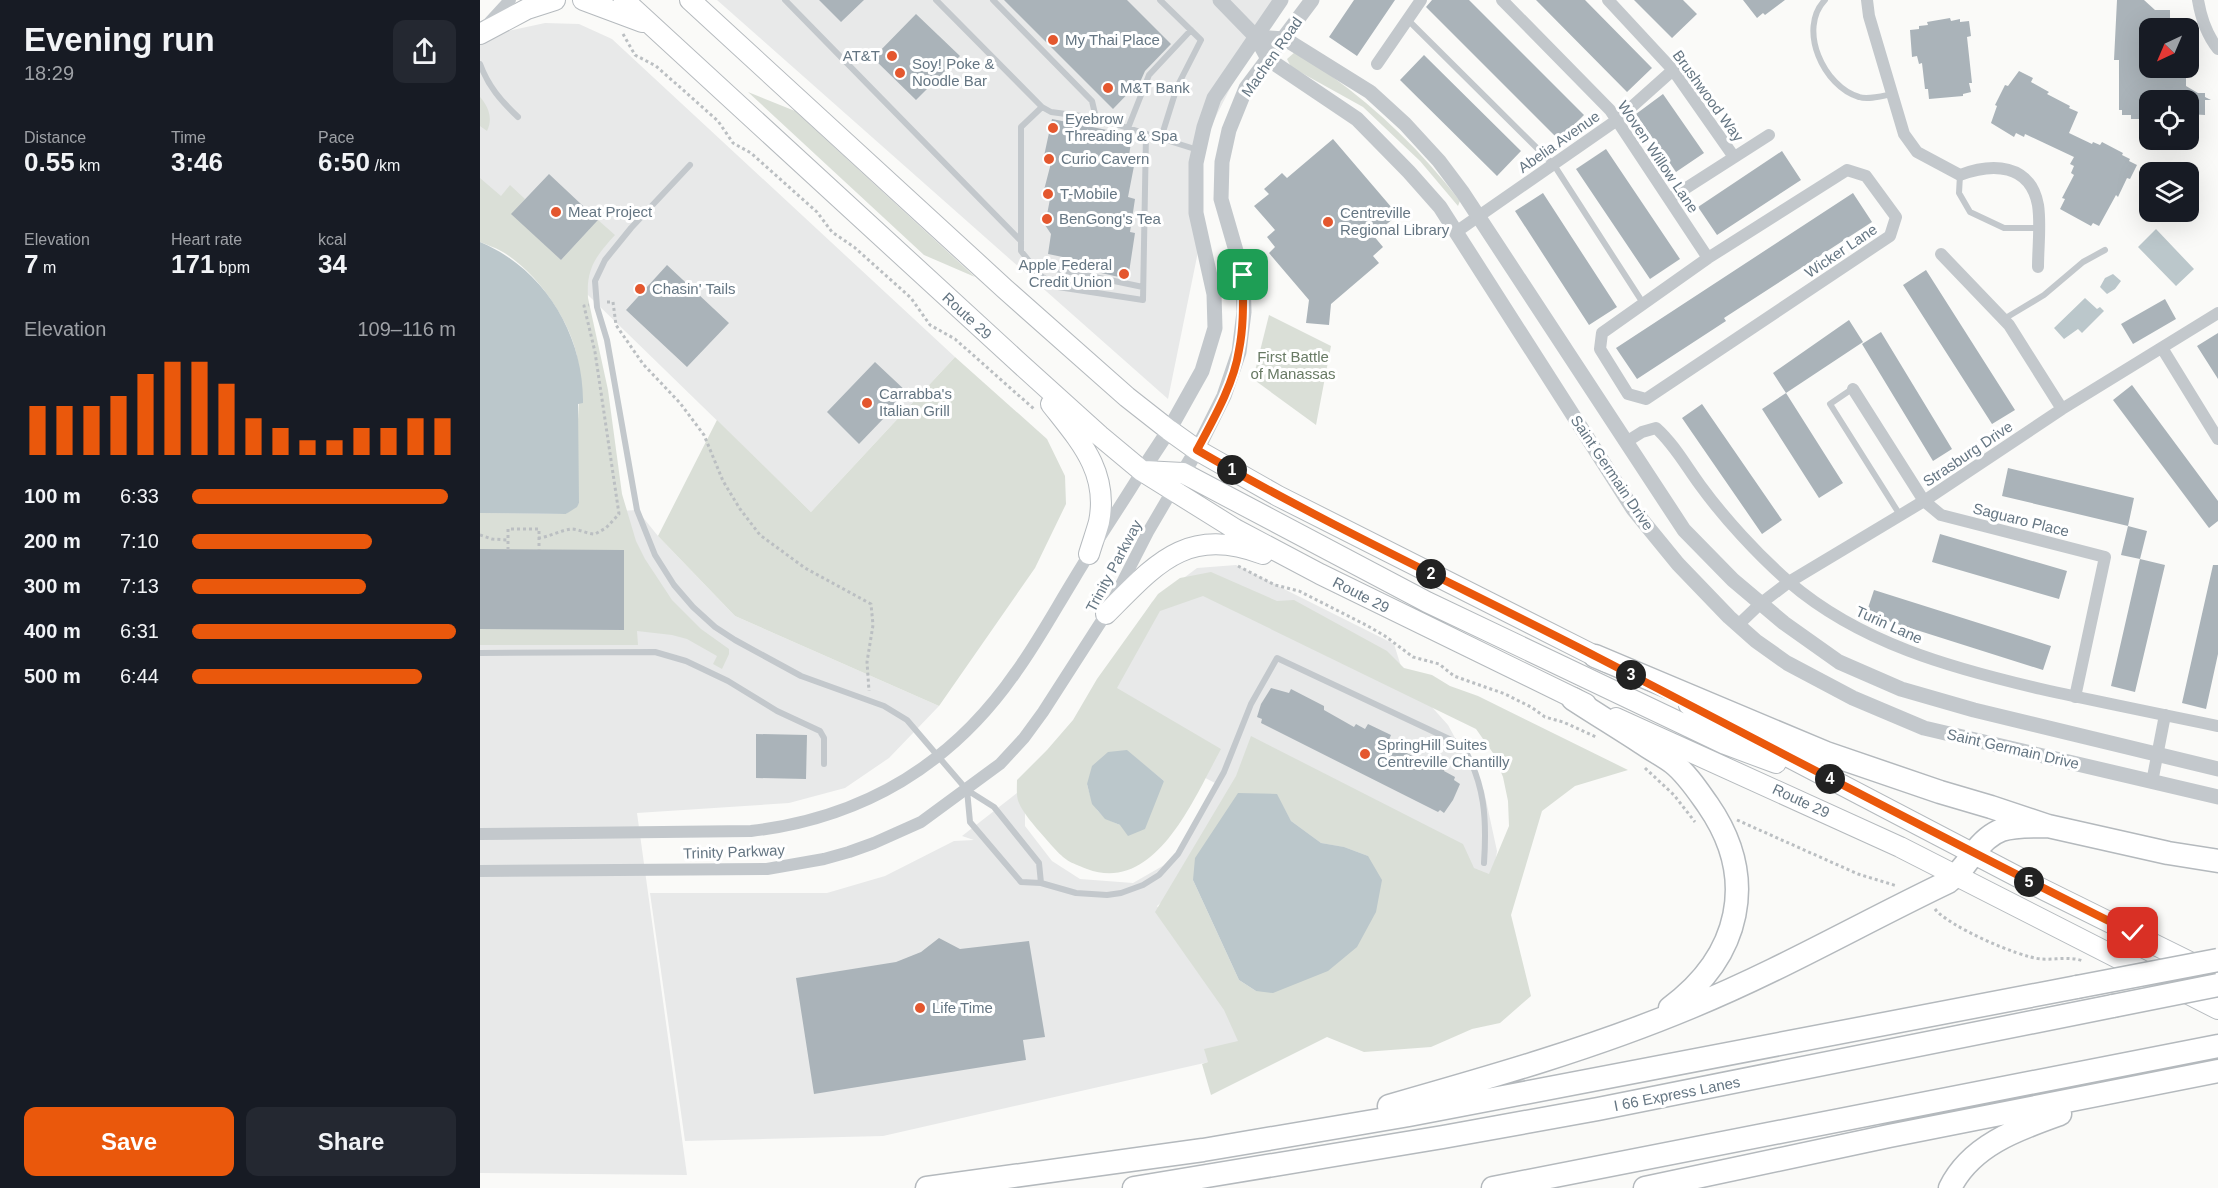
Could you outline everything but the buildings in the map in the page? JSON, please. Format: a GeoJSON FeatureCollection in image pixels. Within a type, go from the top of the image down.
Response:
{"type":"FeatureCollection","features":[{"type":"Feature","properties":{"kind":"highway"},"geometry":{"type":"LineString","coordinates":[[1595,656],[1826,753],[2048,826],[2168,853],[2218,861]]}},
{"type":"Feature","properties":{"kind":"highway"},"geometry":{"type":"LineString","coordinates":[[1573,699],[1674,764],[1696,789],[1717,819],[1730,847],[1736,900],[1733,922],[1726,944],[1716,962],[1691,992],[1639,1028]]}},
{"type":"Feature","properties":{"kind":"highway"},"geometry":{"type":"LineString","coordinates":[[1283,1137],[1515,1070],[1639,1028],[1746,983],[1948,882],[1957,876],[1984,839],[1997,830],[2011,827],[2048,826]]}},
{"type":"Feature","properties":{"kind":"highway"},"geometry":{"type":"LineString","coordinates":[[927,1188],[1125,1161],[1409,1115],[2218,960]]}},
{"type":"Feature","properties":{"kind":"highway","name":"I 66 Express Lanes"},"geometry":{"type":"LineString","coordinates":[[1134,1188],[1598,1109],[2218,985]]}},
{"type":"Feature","properties":{"kind":"highway"},"geometry":{"type":"LineString","coordinates":[[1493,1188],[2208,1048]]}},
{"type":"Feature","properties":{"kind":"highway"},"geometry":{"type":"LineString","coordinates":[[1644,1188],[1889,1136],[2218,1071]]}},
{"type":"Feature","properties":{"kind":"highway"},"geometry":{"type":"LineString","coordinates":[[1950,1188],[1960,1171],[1975,1155],[1998,1139],[2024,1127],[2165,1082]]}},
{"type":"Feature","properties":{"kind":"main road"},"geometry":{"type":"LineString","coordinates":[[480,32],[527,9],[555,0]]}},
{"type":"Feature","properties":{"kind":"main road"},"geometry":{"type":"LineString","coordinates":[[583,0],[652,26]]}},
{"type":"Feature","properties":{"kind":"main road","name":"Route 29"},"geometry":{"type":"LineString","coordinates":[[624,0],[1100,436],[1142,471],[1172,491],[1235,529],[1320,574],[1573,699],[1804,802],[1957,876],[2218,1009]]}},
{"type":"Feature","properties":{"kind":"main road"},"geometry":{"type":"LineString","coordinates":[[690,0],[1005,289],[1127,397],[1197,450],[1310,512],[1595,656],[1973,853],[2218,976]]}},
{"type":"Feature","properties":{"kind":"main road"},"geometry":{"type":"LineString","coordinates":[[1016,360],[1083,445],[1091,461],[1101,494],[1099,521],[1089,554]]}},
{"type":"Feature","properties":{"kind":"main road"},"geometry":{"type":"LineString","coordinates":[[1142,471],[1183,473],[1427,602],[1725,744],[1852,790]]}},
{"type":"Feature","properties":{"kind":"main road"},"geometry":{"type":"LineString","coordinates":[[1106,615],[1147,573],[1166,558],[1199,545],[1217,543],[1243,546],[1320,574]]}},
{"type":"Feature","properties":{"kind":"street"},"geometry":{"type":"LineString","coordinates":[[480,32],[510,0]]}},
{"type":"Feature","properties":{"kind":"street","name":"Saint Germain Drive"},"geometry":{"type":"LineString","coordinates":[[1220,0],[1256,37],[1268,59],[1357,119],[1440,207],[1633,508],[1678,564],[1738,625],[1787,663],[1853,698],[1924,728],[2218,797]]}},
{"type":"Feature","properties":{"kind":"street","name":"Machen Road"},"geometry":{"type":"LineString","coordinates":[[1142,471],[1202,371],[1215,328],[1214,294],[1196,213],[1195,188],[1204,127],[1214,98],[1281,0]]}},
{"type":"Feature","properties":{"kind":"street","name":"Machen Road"},"geometry":{"type":"LineString","coordinates":[[1172,491],[1197,450],[1224,396],[1239,352],[1244,312],[1243,275],[1221,199],[1222,162],[1229,130],[1246,88],[1285,39],[1312,0]]}},
{"type":"Feature","properties":{"kind":"street"},"geometry":{"type":"LineString","coordinates":[[1377,64],[1421,0]]}},
{"type":"Feature","properties":{"kind":"street","name":"Woven Willow Lane"},"geometry":{"type":"LineString","coordinates":[[1502,0],[1610,110],[1708,258]]}},
{"type":"Feature","properties":{"kind":"street","name":"Brushwood Way"},"geometry":{"type":"LineString","coordinates":[[1608,0],[1673,70],[1734,157]]}},
{"type":"Feature","properties":{"kind":"street"},"geometry":{"type":"LineString","coordinates":[[1867,0],[1869,16],[1904,134],[1917,152],[1960,175],[1980,168],[1995,167],[2015,172],[2031,187],[2038,205],[2038,267]]}},
{"type":"Feature","properties":{"kind":"street"},"geometry":{"type":"LineString","coordinates":[[2198,0],[2200,15],[2218,49]]}},
{"type":"Feature","properties":{"kind":"street","name":"Saint Germain Drive"},"geometry":{"type":"LineString","coordinates":[[1256,37],[1285,39],[1370,92],[1440,161],[1684,530],[1760,604],[1839,662],[1901,689],[1974,710],[2218,769]]}},
{"type":"Feature","properties":{"kind":"street","name":"Abelia Avenue"},"geometry":{"type":"LineString","coordinates":[[1456,232],[1617,120],[1673,70]]}},
{"type":"Feature","properties":{"kind":"street"},"geometry":{"type":"LineString","coordinates":[[1669,199],[1769,135]]}},
{"type":"Feature","properties":{"kind":"street","name":"Wicker Lane"},"geometry":{"type":"LineString","coordinates":[[1847,170],[1866,176],[1896,217],[1890,236],[1646,399],[1628,394],[1600,349],[1602,333],[1643,303],[1708,258],[1847,170]]}},
{"type":"Feature","properties":{"kind":"street"},"geometry":{"type":"LineString","coordinates":[[1941,254],[2009,325],[2062,409]]}},
{"type":"Feature","properties":{"kind":"street","name":"Strasburg Drive"},"geometry":{"type":"LineString","coordinates":[[1738,625],[1760,604],[1789,582],[1924,501],[2062,409],[2218,313]]}},
{"type":"Feature","properties":{"kind":"street"},"geometry":{"type":"LineString","coordinates":[[2162,348],[2218,439]]}},
{"type":"Feature","properties":{"kind":"street","name":"Saguaro Place"},"geometry":{"type":"LineString","coordinates":[[1852,389],[1924,501],[1941,515],[2105,557],[2075,697]]}},
{"type":"Feature","properties":{"kind":"street","name":"Turin Lane"},"geometry":{"type":"LineString","coordinates":[[1626,442],[1642,432],[1656,428],[1666,437],[1728,520],[1789,582],[1834,615],[1885,642],[1981,675],[2218,726]]}},
{"type":"Feature","properties":{"kind":"street","name":"Trinity Parkway"},"geometry":{"type":"LineString","coordinates":[[480,834],[714,832],[786,827],[840,811],[886,792],[915,774],[972,728],[1016,673],[1142,471]]}},
{"type":"Feature","properties":{"kind":"street","name":"Trinity Parkway"},"geometry":{"type":"LineString","coordinates":[[480,870],[767,868],[824,859],[874,843],[921,822],[1000,764],[1024,738],[1106,615],[1148,531],[1172,491]]}},
{"type":"Feature","properties":{"kind":"street"},"geometry":{"type":"LineString","coordinates":[[2152,782],[2165,715]]}},
{"type":"Feature","properties":{"kind":"lane"},"geometry":{"type":"LineString","coordinates":[[786,0],[1021,241]]}},
{"type":"Feature","properties":{"kind":"lane"},"geometry":{"type":"LineString","coordinates":[[936,0],[1042,107],[1051,112],[1096,118],[1199,150]]}},
{"type":"Feature","properties":{"kind":"lane"},"geometry":{"type":"LineString","coordinates":[[993,0],[1092,101],[1096,118]]}},
{"type":"Feature","properties":{"kind":"lane"},"geometry":{"type":"LineString","coordinates":[[1160,0],[1201,40],[1177,87],[1161,138]]}},
{"type":"Feature","properties":{"kind":"lane"},"geometry":{"type":"LineString","coordinates":[[1825,0],[1820,5],[1815,24],[1815,45],[1825,71],[1841,89],[1861,98],[1892,94]]}},
{"type":"Feature","properties":{"kind":"lane"},"geometry":{"type":"LineString","coordinates":[[1408,19],[1554,165],[1643,303]]}},
{"type":"Feature","properties":{"kind":"lane"},"geometry":{"type":"LineString","coordinates":[[1128,128],[1149,75],[1191,30]]}},
{"type":"Feature","properties":{"kind":"lane"},"geometry":{"type":"LineString","coordinates":[[480,64],[500,101],[518,117]]}},
{"type":"Feature","properties":{"kind":"lane"},"geometry":{"type":"LineString","coordinates":[[480,80],[491,88]]}},
{"type":"Feature","properties":{"kind":"lane"},"geometry":{"type":"LineString","coordinates":[[1042,107],[1021,127],[1021,251],[1041,276],[1058,287],[1143,300],[1146,134]]}},
{"type":"Feature","properties":{"kind":"lane"},"geometry":{"type":"LineString","coordinates":[[690,165],[631,228],[605,260],[595,281],[597,304],[607,340],[637,510],[663,569],[693,607],[715,627],[735,640],[801,676],[897,712],[908,720],[967,790],[994,807],[1039,863],[1041,884]]}},
{"type":"Feature","properties":{"kind":"lane"},"geometry":{"type":"LineString","coordinates":[[1960,175],[1959,193],[1970,212],[2004,228],[2038,228]]}},
{"type":"Feature","properties":{"kind":"lane"},"geometry":{"type":"LineString","coordinates":[[2003,319],[2044,295],[2083,262],[2104,250]]}},
{"type":"Feature","properties":{"kind":"lane"},"geometry":{"type":"LineString","coordinates":[[1032,264],[1143,287]]}},
{"type":"Feature","properties":{"kind":"lane"},"geometry":{"type":"LineString","coordinates":[[1852,389],[1830,404],[1900,515]]}},
{"type":"Feature","properties":{"kind":"lane"},"geometry":{"type":"LineString","coordinates":[[480,653],[656,652],[678,658],[728,681],[777,711],[820,731],[824,738],[824,764]]}},
{"type":"Feature","properties":{"kind":"lane"},"geometry":{"type":"LineString","coordinates":[[967,790],[970,822],[1021,882],[1041,884],[1076,893],[1107,895],[1121,893],[1143,885],[1167,868],[1178,854],[1224,772],[1251,704],[1277,658],[1462,745],[1471,761],[1484,806],[1486,835],[1484,863]]}},
{"type":"Feature","properties":{"kind":"path"},"geometry":{"type":"LineString","coordinates":[[616,28],[627,38],[635,55],[656,66],[718,121],[734,143],[751,153],[817,212],[832,232],[854,247],[910,298],[930,325],[955,339],[1039,414]]}},
{"type":"Feature","properties":{"kind":"path"},"geometry":{"type":"LineString","coordinates":[[538,538],[575,529],[595,534],[606,528],[619,514],[595,352],[584,306],[613,302],[616,325],[643,364],[680,403],[704,435],[723,482],[740,510],[760,535],[805,568],[871,604],[873,625],[867,662],[868,701]]}},
{"type":"Feature","properties":{"kind":"path"},"geometry":{"type":"LineString","coordinates":[[508,550],[508,529],[539,529],[538,550]]}},
{"type":"Feature","properties":{"kind":"path"},"geometry":{"type":"LineString","coordinates":[[480,535],[492,539],[508,540]]}},
{"type":"Feature","properties":{"kind":"shaded area"},"geometry":{"type":"Polygon","coordinates":[[[717,0],[1286,0],[1256,37],[1199,150],[1201,237],[1168,399],[717,0]]]}},
{"type":"Feature","properties":{"kind":"shaded area"},"geometry":{"type":"Polygon","coordinates":[[[545,23],[579,24],[612,39],[955,357],[811,512],[480,190],[480,37],[545,23]]]}},
{"type":"Feature","properties":{"kind":"shaded area"},"geometry":{"type":"Polygon","coordinates":[[[2156,229],[2194,269],[2176,286],[2138,247],[2156,229]]]}},
{"type":"Feature","properties":{"kind":"shaded area"},"geometry":{"type":"Polygon","coordinates":[[[480,242],[523,268],[541,286],[556,306],[576,352],[583,403],[578,404],[579,503],[566,514],[480,513],[480,242]]]}},
{"type":"Feature","properties":{"kind":"shaded area"},"geometry":{"type":"Polygon","coordinates":[[[2113,274],[2121,281],[2107,294],[2100,287],[2105,278],[2113,274]]]}},
{"type":"Feature","properties":{"kind":"shaded area"},"geometry":{"type":"Polygon","coordinates":[[[2085,298],[2097,309],[2100,307],[2104,311],[2082,333],[2078,329],[2064,339],[2054,328],[2085,298]]]}},
{"type":"Feature","properties":{"kind":"shaded area"},"geometry":{"type":"Polygon","coordinates":[[[637,510],[658,536],[735,616],[939,706],[889,758],[845,788],[789,803],[637,813],[687,1175],[480,1173],[480,512],[566,514],[637,510]]]}},
{"type":"Feature","properties":{"kind":"shaded area"},"geometry":{"type":"Polygon","coordinates":[[[1236,565],[1394,644],[1404,676],[1448,725],[1484,791],[1497,851],[1490,897],[1187,881],[1157,906],[1262,1056],[1244,1054],[883,1136],[685,1141],[650,893],[827,893],[885,876],[954,841],[974,840],[962,836],[1017,793],[1025,801],[1025,826],[1052,861],[1080,879],[1133,883],[1173,860],[1219,785],[1081,714],[1152,602],[1197,568],[1236,565]]]}},
{"type":"Feature","properties":{"kind":"shaded area"},"geometry":{"type":"Polygon","coordinates":[[[1127,750],[1164,781],[1145,829],[1128,836],[1120,825],[1105,819],[1092,804],[1087,784],[1092,766],[1108,752],[1127,750]]]}},
{"type":"Feature","properties":{"kind":"shaded area"},"geometry":{"type":"Polygon","coordinates":[[[1238,793],[1277,794],[1291,821],[1321,843],[1344,847],[1368,856],[1382,880],[1376,912],[1357,947],[1328,971],[1273,993],[1256,991],[1239,980],[1193,880],[1195,858],[1238,793]]]}},
{"type":"Feature","properties":{"kind":"green space"},"geometry":{"type":"Polygon","coordinates":[[[1295,52],[1366,103],[1399,133],[1446,183],[1460,201],[1458,206],[1420,161],[1363,107],[1291,67],[1287,59],[1295,52]]]}},
{"type":"Feature","properties":{"kind":"green space"},"geometry":{"type":"Polygon","coordinates":[[[748,92],[795,111],[975,277],[924,255],[748,92]]]}},
{"type":"Feature","properties":{"kind":"green space"},"geometry":{"type":"Polygon","coordinates":[[[480,97],[489,113],[490,122],[487,131],[480,126],[480,97]]]}},
{"type":"Feature","properties":{"kind":"green space"},"geometry":{"type":"Polygon","coordinates":[[[480,178],[501,196],[510,185],[525,199],[512,214],[561,260],[598,220],[615,235],[602,249],[591,270],[588,298],[608,390],[622,494],[636,541],[672,600],[701,629],[729,649],[722,669],[713,664],[717,656],[687,639],[637,631],[638,645],[480,645],[480,629],[623,630],[480,549],[480,513],[566,514],[579,503],[576,453],[579,370],[571,336],[553,302],[541,286],[515,260],[480,242],[480,178]]]}},
{"type":"Feature","properties":{"kind":"green space","name":"First Battle of Manassas"},"geometry":{"type":"Polygon","coordinates":[[[1269,315],[1331,346],[1316,425],[1253,379],[1269,315]]]}},
{"type":"Feature","properties":{"kind":"green space"},"geometry":{"type":"Polygon","coordinates":[[[955,357],[1047,439],[1065,476],[1066,504],[1035,568],[939,706],[735,616],[658,536],[717,420],[811,512],[955,357]]]}},
{"type":"Feature","properties":{"kind":"green space"},"geometry":{"type":"Polygon","coordinates":[[[1211,572],[1277,601],[1294,600],[1387,651],[1404,668],[1432,675],[1450,686],[1478,696],[1628,770],[1575,786],[1542,811],[1511,915],[1531,996],[1500,1023],[1472,1029],[1431,1047],[1364,1052],[1327,1037],[1211,1095],[1202,1064],[1208,1062],[1204,1049],[1238,1041],[1224,1010],[1155,912],[1236,776],[1251,736],[1463,844],[1474,868],[1489,874],[1509,826],[1508,801],[1503,777],[1493,753],[1476,729],[1203,596],[1160,611],[1117,688],[1221,749],[1185,814],[1153,855],[1133,868],[1112,873],[1087,869],[1068,861],[1053,847],[1022,808],[1017,798],[1017,780],[1073,720],[1097,679],[1158,594],[1180,578],[1211,572]],[[1127,751],[1087,784],[1097,810],[1120,825],[1164,781],[1127,751]],[[1276,794],[1193,880],[1239,980],[1256,991],[1368,856],[1344,847],[1321,843],[1291,821],[1276,794]]]}},
{"type":"Feature","properties":{"kind":"place","name":"My Thai Place"},"geometry":{"type":"Point","coordinates":[1053,40]}},
{"type":"Feature","properties":{"kind":"place","name":"AT&T"},"geometry":{"type":"Point","coordinates":[892,56]}},
{"type":"Feature","properties":{"kind":"place","name":"Soy! Poke & Noodle Bar"},"geometry":{"type":"Point","coordinates":[900,73]}},
{"type":"Feature","properties":{"kind":"place","name":"M&T Bank"},"geometry":{"type":"Point","coordinates":[1108,88]}},
{"type":"Feature","properties":{"kind":"place","name":"Eyebrow Threading & Spa"},"geometry":{"type":"Point","coordinates":[1053,128]}},
{"type":"Feature","properties":{"kind":"place","name":"Curio Cavern"},"geometry":{"type":"Point","coordinates":[1049,159]}},
{"type":"Feature","properties":{"kind":"place","name":"T-Mobile"},"geometry":{"type":"Point","coordinates":[1048,194]}},
{"type":"Feature","properties":{"kind":"place","name":"Meat Project"},"geometry":{"type":"Point","coordinates":[556,212]}},
{"type":"Feature","properties":{"kind":"place","name":"BenGong's Tea"},"geometry":{"type":"Point","coordinates":[1047,219]}},
{"type":"Feature","properties":{"kind":"place","name":"Centreville Regional Library"},"geometry":{"type":"Point","coordinates":[1328,222]}},
{"type":"Feature","properties":{"kind":"place","name":"Apple Federal Credit Union"},"geometry":{"type":"Point","coordinates":[1124,274]}},
{"type":"Feature","properties":{"kind":"place","name":"Chasin' Tails"},"geometry":{"type":"Point","coordinates":[640,289]}},
{"type":"Feature","properties":{"kind":"place","name":"Carrabba's Italian Grill"},"geometry":{"type":"Point","coordinates":[867,403]}},
{"type":"Feature","properties":{"kind":"place","name":"SpringHill Suites Centreville Chantilly"},"geometry":{"type":"Point","coordinates":[1365,754]}},
{"type":"Feature","properties":{"kind":"place","name":"Life Time"},"geometry":{"type":"Point","coordinates":[920,1008]}},
{"type":"Feature","properties":{"kind":"route"},"geometry":{"type":"LineString","coordinates":[[1243,275],[1244,312],[1239,352],[1224,396],[1197,450],[1278,496],[1595,656],[2018,877],[2133,933]]}}]}
